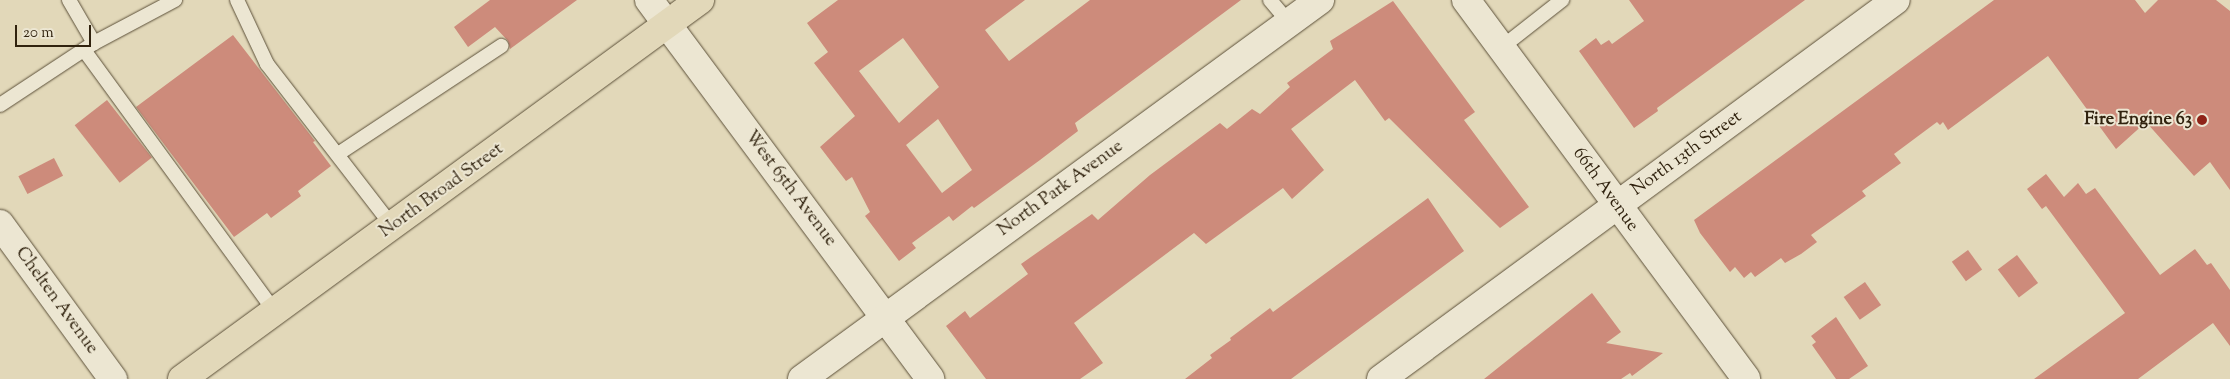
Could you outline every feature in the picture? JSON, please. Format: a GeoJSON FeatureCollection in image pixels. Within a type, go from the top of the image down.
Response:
{"type":"FeatureCollection","features":[{"type":"Feature","properties":{"kind":"main road","name":"North Broad Street"},"geometry":{"type":"LineString","coordinates":[[189,377],[700,0]]}},
{"type":"Feature","properties":{"kind":"street","name":"West 65th Avenue"},"geometry":{"type":"LineString","coordinates":[[649,0],[930,379]]}},
{"type":"Feature","properties":{"kind":"street","name":"North Park Avenue"},"geometry":{"type":"LineString","coordinates":[[802,379],[1320,0]]}},
{"type":"Feature","properties":{"kind":"street","name":"66th Avenue"},"geometry":{"type":"LineString","coordinates":[[1466,0],[1616,206],[1746,379]]}},
{"type":"Feature","properties":{"kind":"street","name":"North 13th Street"},"geometry":{"type":"LineString","coordinates":[[1381,379],[1896,0]]}},
{"type":"Feature","properties":{"kind":"street","name":"Chelten Avenue"},"geometry":{"type":"LineString","coordinates":[[3,236],[113,379]]}},
{"type":"Feature","properties":{"kind":"lane"},"geometry":{"type":"LineString","coordinates":[[69,0],[89,46],[276,313]]}},
{"type":"Feature","properties":{"kind":"lane"},"geometry":{"type":"LineString","coordinates":[[0,105],[89,46],[175,0]]}},
{"type":"Feature","properties":{"kind":"lane"},"geometry":{"type":"LineString","coordinates":[[237,0],[267,64],[393,227]]}},
{"type":"Feature","properties":{"kind":"lane"},"geometry":{"type":"LineString","coordinates":[[1270,0],[1290,23]]}},
{"type":"Feature","properties":{"kind":"lane"},"geometry":{"type":"LineString","coordinates":[[1501,48],[1562,0]]}},
{"type":"Feature","properties":{"kind":"lane"},"geometry":{"type":"LineString","coordinates":[[338,154],[500,46]]}},
{"type":"Feature","properties":{"kind":"building"},"geometry":{"type":"Polygon","coordinates":[[[490,0],[577,0],[510,49],[508,41],[495,27],[468,47],[454,27],[490,0]]]}},
{"type":"Feature","properties":{"kind":"building"},"geometry":{"type":"Polygon","coordinates":[[[838,0],[1025,0],[985,30],[1009,61],[1090,0],[1241,0],[1075,123],[1078,131],[1040,160],[974,208],[972,206],[953,221],[949,216],[912,243],[916,248],[899,261],[865,216],[870,212],[852,177],[846,181],[820,147],[855,116],[814,63],[828,52],[807,23],[838,0]],[[903,38],[859,71],[899,123],[939,87],[903,38]],[[938,119],[906,145],[942,193],[972,170],[938,119]]]}},
{"type":"Feature","properties":{"kind":"building"},"geometry":{"type":"Polygon","coordinates":[[[1629,0],[1805,0],[1657,108],[1658,111],[1634,128],[1579,51],[1596,38],[1601,45],[1609,40],[1612,44],[1644,21],[1629,0]]]}},
{"type":"Feature","properties":{"kind":"building"},"geometry":{"type":"Polygon","coordinates":[[[1994,0],[2135,0],[2145,13],[2158,0],[2216,0],[2230,11],[2230,190],[2210,162],[2194,176],[2146,122],[2116,149],[2048,56],[1948,130],[1943,122],[1940,125],[1937,122],[1894,154],[1901,163],[1862,191],[1866,196],[1811,235],[1817,242],[1801,254],[1785,263],[1781,258],[1755,277],[1751,272],[1744,278],[1735,267],[1730,272],[1700,233],[1694,220],[1994,0]]]}},
{"type":"Feature","properties":{"kind":"building"},"geometry":{"type":"Polygon","coordinates":[[[1393,1],[1475,112],[1464,120],[1529,207],[1500,228],[1389,118],[1385,121],[1355,80],[1291,129],[1324,170],[1292,199],[1283,188],[1206,244],[1194,233],[1074,323],[1103,363],[1080,379],[986,379],[946,326],[965,311],[970,318],[1028,274],[1021,264],[1092,214],[1098,220],[1150,175],[1220,123],[1227,129],[1252,109],[1260,114],[1290,87],[1287,83],[1333,49],[1330,41],[1393,1]]]}},
{"type":"Feature","properties":{"kind":"building"},"geometry":{"type":"Polygon","coordinates":[[[233,35],[315,141],[313,142],[331,166],[298,191],[301,196],[271,218],[267,213],[234,237],[136,107],[233,35]]]}},
{"type":"Feature","properties":{"kind":"building"},"geometry":{"type":"Polygon","coordinates":[[[107,100],[152,158],[120,183],[75,125],[107,100]]]}},
{"type":"Feature","properties":{"kind":"building"},"geometry":{"type":"Polygon","coordinates":[[[54,158],[63,176],[27,194],[18,176],[54,158]]]}},
{"type":"Feature","properties":{"kind":"building"},"geometry":{"type":"Polygon","coordinates":[[[2046,174],[2064,197],[2078,183],[2086,194],[2095,188],[2160,275],[2195,249],[2207,265],[2211,263],[2230,290],[2230,346],[2213,323],[2138,379],[2034,379],[2125,313],[2046,206],[2042,209],[2027,189],[2046,174]]]}},
{"type":"Feature","properties":{"kind":"building"},"geometry":{"type":"Polygon","coordinates":[[[1428,198],[1464,251],[1291,379],[1185,379],[1212,358],[1210,355],[1231,340],[1230,338],[1270,308],[1273,312],[1428,198]]]}},
{"type":"Feature","properties":{"kind":"building"},"geometry":{"type":"Polygon","coordinates":[[[1968,250],[1982,269],[1966,281],[1952,262],[1968,250]]]}},
{"type":"Feature","properties":{"kind":"building"},"geometry":{"type":"Polygon","coordinates":[[[2017,255],[2038,283],[2019,297],[1998,269],[2017,255]]]}},
{"type":"Feature","properties":{"kind":"building"},"geometry":{"type":"Polygon","coordinates":[[[1865,282],[1881,305],[1860,320],[1844,297],[1865,282]]]}},
{"type":"Feature","properties":{"kind":"building"},"geometry":{"type":"Polygon","coordinates":[[[1592,293],[1621,332],[1606,343],[1663,353],[1632,376],[1630,373],[1621,379],[1484,379],[1592,293]]]}},
{"type":"Feature","properties":{"kind":"building"},"geometry":{"type":"Polygon","coordinates":[[[1836,317],[1868,366],[1849,379],[1836,379],[1812,345],[1816,342],[1811,336],[1836,317]]]}},
{"type":"Feature","properties":{"kind":"place","name":"Fire Engine 63"},"geometry":{"type":"Point","coordinates":[2202,120]}}]}
